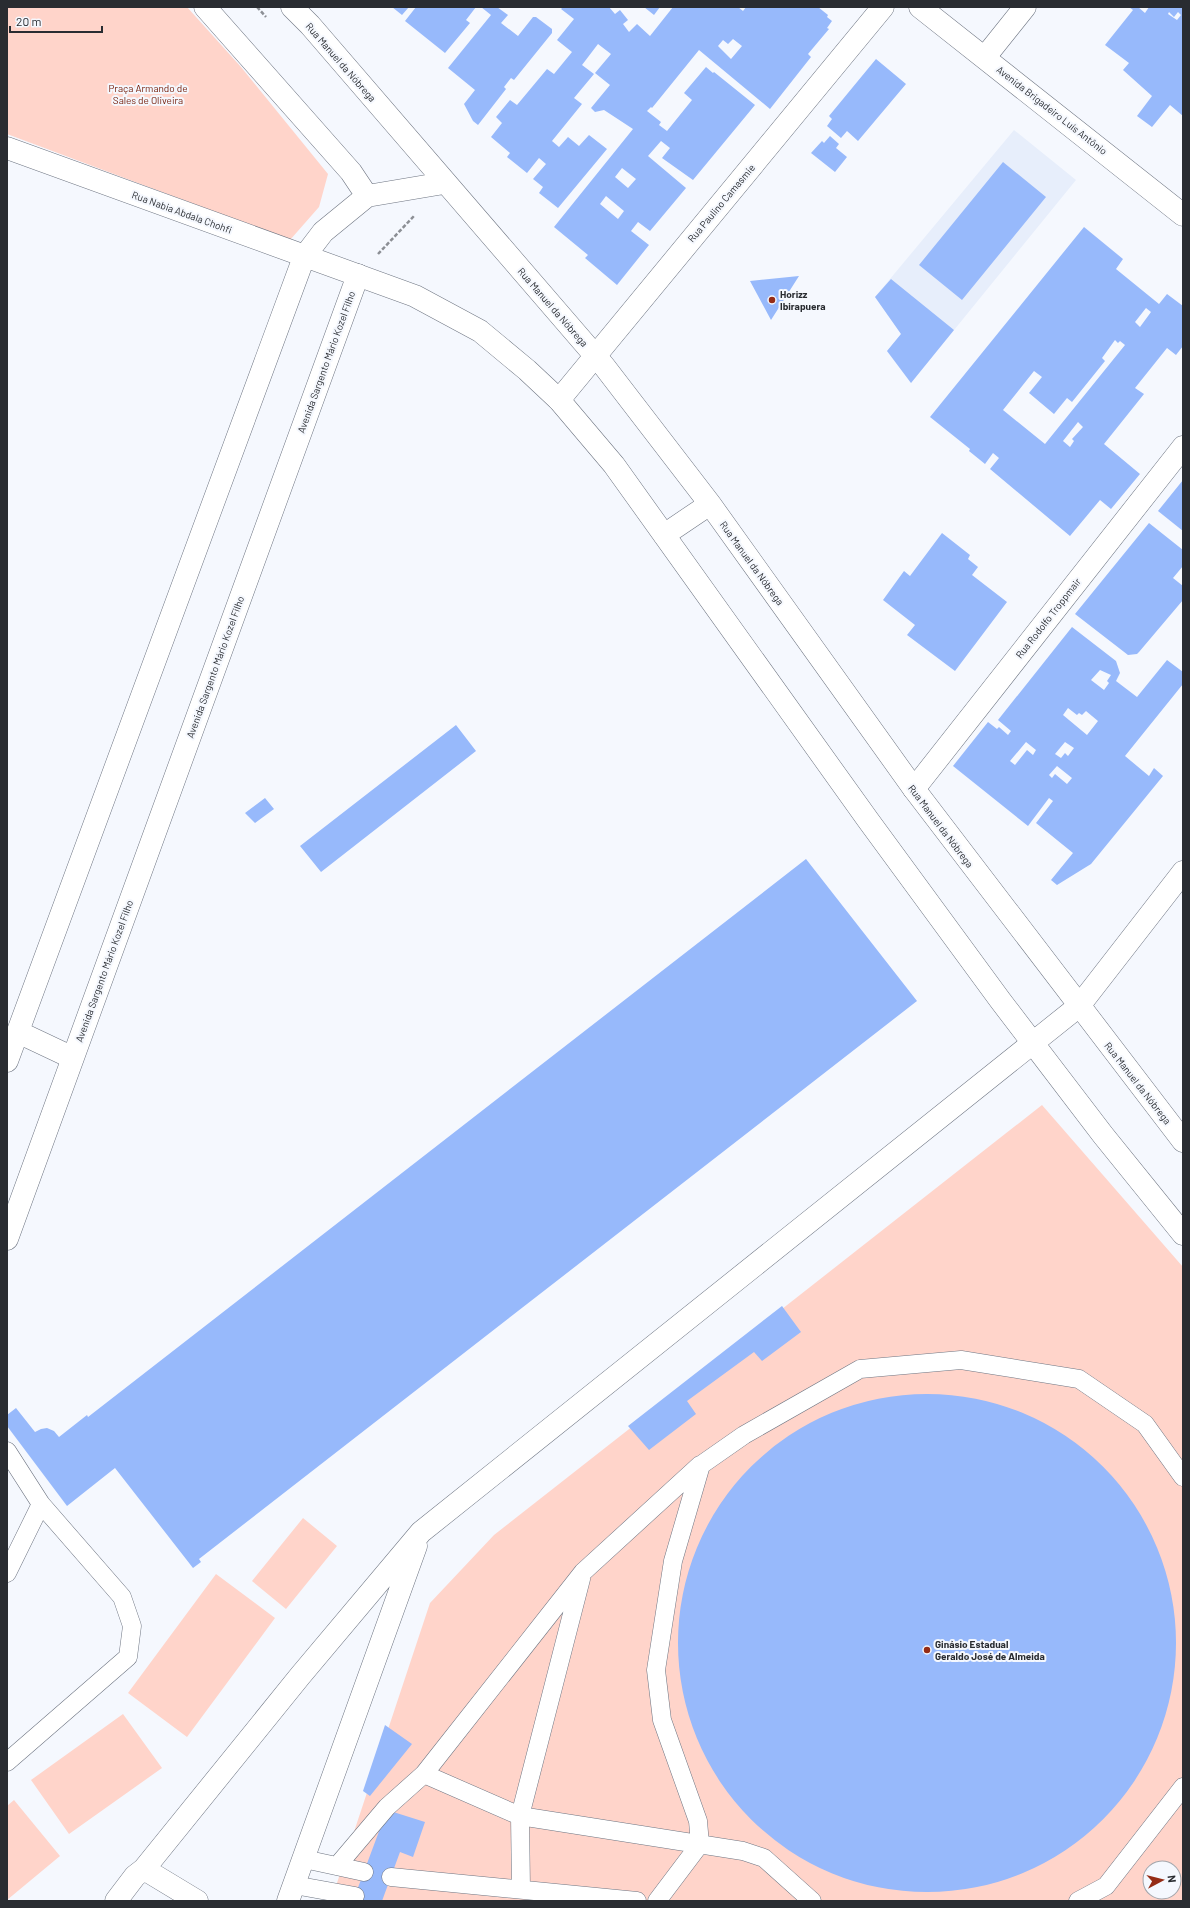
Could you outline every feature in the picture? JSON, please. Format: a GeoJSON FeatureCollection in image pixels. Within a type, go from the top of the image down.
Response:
{"type":"FeatureCollection","features":[{"type":"Feature","properties":{"kind":"street"},"geometry":{"type":"LineString","coordinates":[[205,7],[351,172],[367,196]]}},
{"type":"Feature","properties":{"kind":"street","name":"Rua Manuel da Nóbrega"},"geometry":{"type":"LineString","coordinates":[[292,7],[310,24],[444,183],[595,355],[710,504],[914,789],[1183,1141]]}},
{"type":"Feature","properties":{"kind":"street","name":"Rua Paulino Camasmie"},"geometry":{"type":"LineString","coordinates":[[558,400],[883,7]]}},
{"type":"Feature","properties":{"kind":"street","name":"Avenida Brigadeiro Luís Antônio"},"geometry":{"type":"LineString","coordinates":[[920,7],[1183,214]]}},
{"type":"Feature","properties":{"kind":"street"},"geometry":{"type":"LineString","coordinates":[[985,57],[1025,7]]}},
{"type":"Feature","properties":{"kind":"street","name":"Rua Nabia Abdala Chohfi"},"geometry":{"type":"LineString","coordinates":[[7,148],[304,257],[358,275]]}},
{"type":"Feature","properties":{"kind":"street"},"geometry":{"type":"LineString","coordinates":[[7,1061],[304,257],[323,232],[367,196],[444,183]]}},
{"type":"Feature","properties":{"kind":"street"},"geometry":{"type":"LineString","coordinates":[[358,275],[415,296],[480,331],[527,370],[558,400],[614,465],[868,820],[1000,1000],[1103,1135],[1183,1234]]}},
{"type":"Feature","properties":{"kind":"street","name":"Avenida Sargento Mário Kozel Filho"},"geometry":{"type":"LineString","coordinates":[[7,1239],[358,275]]}},
{"type":"Feature","properties":{"kind":"street","name":"Rua Rodolfo Troppmair"},"geometry":{"type":"LineString","coordinates":[[914,789],[1183,447]]}},
{"type":"Feature","properties":{"kind":"street"},"geometry":{"type":"LineString","coordinates":[[664,535],[710,504]]}},
{"type":"Feature","properties":{"kind":"street"},"geometry":{"type":"LineString","coordinates":[[116,1901],[135,1876],[144,1869],[300,1676],[421,1532],[1079,1006],[1183,872]]}},
{"type":"Feature","properties":{"kind":"street"},"geometry":{"type":"LineString","coordinates":[[18,1032],[73,1058]]}},
{"type":"Feature","properties":{"kind":"street"},"geometry":{"type":"LineString","coordinates":[[291,1893],[421,1532]]}},
{"type":"Feature","properties":{"kind":"street"},"geometry":{"type":"LineString","coordinates":[[144,1869],[197,1901]]}},
{"type":"Feature","properties":{"kind":"lane"},"geometry":{"type":"LineString","coordinates":[[336,1866],[387,1807],[424,1774],[583,1572],[701,1465],[744,1435],[860,1369],[960,1360],[1079,1379],[1145,1424],[1183,1477]]}},
{"type":"Feature","properties":{"kind":"lane"},"geometry":{"type":"LineString","coordinates":[[7,1451],[41,1504],[122,1597],[132,1626],[128,1657],[7,1762]]}},
{"type":"Feature","properties":{"kind":"lane"},"geometry":{"type":"LineString","coordinates":[[657,1901],[700,1844],[698,1821],[662,1720],[656,1670],[673,1561],[701,1465]]}},
{"type":"Feature","properties":{"kind":"lane"},"geometry":{"type":"LineString","coordinates":[[7,1574],[41,1504]]}},
{"type":"Feature","properties":{"kind":"lane"},"geometry":{"type":"LineString","coordinates":[[521,1889],[520,1816],[583,1572]]}},
{"type":"Feature","properties":{"kind":"lane"},"geometry":{"type":"LineString","coordinates":[[424,1774],[520,1816],[743,1851],[764,1858],[812,1901]]}},
{"type":"Feature","properties":{"kind":"lane"},"geometry":{"type":"LineString","coordinates":[[1078,1901],[1106,1886],[1183,1786]]}},
{"type":"Feature","properties":{"kind":"lane"},"geometry":{"type":"LineString","coordinates":[[304,1859],[364,1872]]}},
{"type":"Feature","properties":{"kind":"lane"},"geometry":{"type":"LineString","coordinates":[[391,1876],[637,1901]]}},
{"type":"Feature","properties":{"kind":"lane"},"geometry":{"type":"LineString","coordinates":[[291,1893],[355,1896]]}},
{"type":"Feature","properties":{"kind":"path"},"geometry":{"type":"LineString","coordinates":[[358,275],[419,210]]}},
{"type":"Feature","properties":{"kind":"shaded area"},"geometry":{"type":"Polygon","coordinates":[[[1014,130],[1076,180],[911,383],[887,351],[901,334],[875,297],[1014,130]]]}},
{"type":"Feature","properties":{"kind":"green space","name":"Praça Armando de Sales de Oliveira"},"geometry":{"type":"Polygon","coordinates":[[[7,7],[187,7],[241,67],[328,174],[319,207],[290,240],[7,134],[7,7]]]}},
{"type":"Feature","properties":{"kind":"green space"},"geometry":{"type":"Polygon","coordinates":[[[1042,1105],[1183,1267],[1183,1901],[331,1901],[430,1603],[494,1535],[1042,1105]]]}},
{"type":"Feature","properties":{"kind":"green space"},"geometry":{"type":"Polygon","coordinates":[[[303,1518],[337,1546],[286,1609],[252,1581],[303,1518]]]}},
{"type":"Feature","properties":{"kind":"green space"},"geometry":{"type":"Polygon","coordinates":[[[216,1574],[275,1618],[187,1737],[128,1693],[216,1574]]]}},
{"type":"Feature","properties":{"kind":"green space"},"geometry":{"type":"Polygon","coordinates":[[[123,1714],[162,1768],[69,1834],[31,1780],[123,1714]]]}},
{"type":"Feature","properties":{"kind":"green space"},"geometry":{"type":"Polygon","coordinates":[[[14,1800],[60,1856],[7,1900],[7,1806],[14,1800]]]}},
{"type":"Feature","properties":{"kind":"building"},"geometry":{"type":"Polygon","coordinates":[[[392,7],[409,7],[402,15],[392,7]]]}},
{"type":"Feature","properties":{"kind":"building"},"geometry":{"type":"Polygon","coordinates":[[[416,7],[476,7],[466,20],[470,23],[445,53],[405,21],[416,7]]]}},
{"type":"Feature","properties":{"kind":"building"},"geometry":{"type":"Polygon","coordinates":[[[481,7],[497,7],[508,15],[501,23],[518,36],[533,17],[536,17],[552,29],[552,33],[514,80],[511,78],[504,87],[506,89],[478,125],[473,121],[464,104],[475,90],[448,68],[491,15],[481,7]]]}},
{"type":"Feature","properties":{"kind":"building"},"geometry":{"type":"Polygon","coordinates":[[[563,7],[609,7],[615,14],[620,10],[628,20],[623,24],[629,32],[637,24],[650,36],[673,7],[738,7],[743,11],[746,7],[818,7],[828,15],[827,17],[832,21],[827,28],[829,29],[808,54],[811,57],[770,109],[699,50],[652,108],[651,107],[647,111],[661,122],[659,125],[667,131],[692,100],[684,93],[706,67],[755,105],[693,180],[662,158],[670,148],[661,141],[648,156],[686,188],[650,231],[638,222],[631,231],[649,245],[617,285],[585,258],[588,255],[554,227],[633,129],[604,110],[595,112],[591,108],[610,85],[595,73],[611,54],[598,44],[582,65],[594,74],[574,98],[582,104],[552,141],[559,147],[568,137],[579,146],[589,135],[607,149],[558,208],[539,193],[543,187],[533,179],[546,164],[539,158],[527,173],[507,157],[510,153],[491,137],[502,123],[496,117],[510,100],[517,105],[547,69],[554,74],[572,52],[557,40],[574,19],[561,9],[563,7]],[[733,39],[728,44],[723,40],[718,46],[731,59],[742,46],[733,39]],[[622,168],[615,177],[628,188],[636,179],[622,168]],[[606,196],[600,204],[618,219],[624,211],[606,196]]]}},
{"type":"Feature","properties":{"kind":"building"},"geometry":{"type":"Polygon","coordinates":[[[644,7],[660,7],[654,15],[644,7]]]}},
{"type":"Feature","properties":{"kind":"building"},"geometry":{"type":"Polygon","coordinates":[[[1129,7],[1138,7],[1145,13],[1149,7],[1183,7],[1183,116],[1170,105],[1152,127],[1137,116],[1152,96],[1123,70],[1129,63],[1105,45],[1133,10],[1129,7]],[[1169,12],[1168,14],[1177,20],[1181,15],[1178,12],[1174,17],[1169,12]]]}},
{"type":"Feature","properties":{"kind":"building"},"geometry":{"type":"Polygon","coordinates":[[[876,59],[906,84],[858,141],[847,131],[841,138],[827,126],[832,119],[829,116],[876,59]]]}},
{"type":"Feature","properties":{"kind":"building"},"geometry":{"type":"Polygon","coordinates":[[[830,136],[839,144],[836,148],[847,157],[835,172],[811,153],[822,141],[824,143],[830,136]]]}},
{"type":"Feature","properties":{"kind":"building"},"geometry":{"type":"Polygon","coordinates":[[[1003,162],[1046,197],[962,300],[919,265],[1003,162]]]}},
{"type":"Feature","properties":{"kind":"building"},"geometry":{"type":"Polygon","coordinates":[[[1084,227],[1123,259],[1116,269],[1159,304],[1167,294],[1183,306],[1183,346],[1176,355],[1167,348],[1135,388],[1144,394],[1104,444],[1140,474],[1111,509],[1100,500],[1070,536],[990,469],[999,458],[993,453],[985,464],[969,451],[970,449],[930,417],[1084,227]],[[1146,308],[1135,322],[1140,327],[1151,312],[1146,308]],[[1115,340],[1102,358],[1105,361],[1072,402],[1067,398],[1054,414],[1029,393],[1042,377],[1034,371],[1003,410],[1045,444],[1125,345],[1120,341],[1118,343],[1115,340]],[[1078,422],[1063,441],[1070,447],[1074,441],[1072,439],[1083,427],[1078,422]]]}},
{"type":"Feature","properties":{"kind":"building","name":"Horizz Ibirapuera"},"geometry":{"type":"Polygon","coordinates":[[[799,276],[771,320],[750,281],[799,276]]]}},
{"type":"Feature","properties":{"kind":"building"},"geometry":{"type":"Polygon","coordinates":[[[891,279],[954,330],[911,383],[887,351],[901,334],[875,297],[891,279]]]}},
{"type":"Feature","properties":{"kind":"building"},"geometry":{"type":"Polygon","coordinates":[[[1183,480],[1183,531],[1158,511],[1183,480]]]}},
{"type":"Feature","properties":{"kind":"building"},"geometry":{"type":"Polygon","coordinates":[[[1149,523],[1183,550],[1183,566],[1173,578],[1183,586],[1183,600],[1137,654],[1128,655],[1075,614],[1149,523]]]}},
{"type":"Feature","properties":{"kind":"building"},"geometry":{"type":"Polygon","coordinates":[[[942,533],[970,555],[968,559],[978,567],[972,575],[1007,602],[955,671],[907,635],[915,625],[883,600],[904,571],[910,576],[942,533]]]}},
{"type":"Feature","properties":{"kind":"building"},"geometry":{"type":"Polygon","coordinates":[[[1072,627],[1116,661],[1120,673],[1116,681],[1137,697],[1167,660],[1183,672],[1183,684],[1125,756],[1149,776],[1154,768],[1163,776],[1091,864],[1057,885],[1051,880],[1073,853],[1036,823],[1053,801],[1049,798],[1028,826],[953,766],[988,722],[997,729],[999,727],[1008,735],[1011,731],[998,720],[1072,627]],[[1100,670],[1091,680],[1104,690],[1109,683],[1107,681],[1111,675],[1100,670]],[[1068,708],[1063,715],[1087,735],[1098,721],[1086,711],[1082,715],[1079,713],[1077,715],[1068,708]],[[1026,742],[1010,761],[1015,765],[1027,750],[1033,755],[1036,750],[1026,742]],[[1065,742],[1055,754],[1061,758],[1065,753],[1068,756],[1074,748],[1065,742]],[[1057,766],[1049,775],[1052,778],[1055,774],[1067,784],[1072,778],[1057,766]]]}},
{"type":"Feature","properties":{"kind":"building"},"geometry":{"type":"Polygon","coordinates":[[[456,725],[476,751],[321,872],[300,846],[456,725]]]}},
{"type":"Feature","properties":{"kind":"building"},"geometry":{"type":"Polygon","coordinates":[[[265,798],[274,809],[255,823],[245,813],[265,798]]]}},
{"type":"Feature","properties":{"kind":"building"},"geometry":{"type":"Polygon","coordinates":[[[806,859],[917,1001],[199,1559],[201,1562],[193,1568],[115,1468],[67,1506],[7,1426],[7,1415],[16,1408],[35,1432],[47,1428],[54,1431],[59,1437],[87,1415],[88,1417],[806,859]]]}},
{"type":"Feature","properties":{"kind":"building"},"geometry":{"type":"Polygon","coordinates":[[[782,1306],[801,1332],[762,1361],[754,1352],[687,1401],[696,1414],[649,1450],[628,1426],[782,1306]]]}},
{"type":"Feature","properties":{"kind":"building","name":"Ginásio Estadual Geraldo José de Almeida"},"geometry":{"type":"Polygon","coordinates":[[[927,1394],[951,1395],[976,1399],[1022,1413],[1044,1423],[1065,1436],[1085,1450],[1103,1467],[1120,1485],[1134,1505],[1147,1526],[1157,1548],[1171,1594],[1175,1619],[1175,1667],[1171,1692],[1157,1738],[1147,1760],[1134,1781],[1120,1801],[1103,1819],[1085,1836],[1065,1850],[1044,1863],[1022,1873],[976,1887],[951,1891],[927,1892],[903,1891],[878,1887],[832,1873],[810,1863],[789,1850],[769,1836],[751,1819],[734,1801],[720,1781],[707,1760],[697,1738],[683,1692],[679,1667],[678,1643],[679,1619],[683,1594],[697,1548],[707,1526],[720,1505],[734,1485],[751,1467],[769,1450],[789,1436],[810,1423],[832,1413],[878,1399],[903,1395],[927,1394]]]}},
{"type":"Feature","properties":{"kind":"building"},"geometry":{"type":"Polygon","coordinates":[[[385,1725],[412,1744],[370,1796],[363,1791],[385,1725]]]}},
{"type":"Feature","properties":{"kind":"building"},"geometry":{"type":"Polygon","coordinates":[[[387,1810],[425,1822],[413,1857],[400,1852],[382,1901],[353,1901],[387,1810]]]}},
{"type":"Feature","properties":{"kind":"place","name":"Horizz Ibirapuera"},"geometry":{"type":"Point","coordinates":[772,300]}},
{"type":"Feature","properties":{"kind":"place","name":"Ginásio Estadual Geraldo José de Almeida"},"geometry":{"type":"Point","coordinates":[927,1650]}}]}
